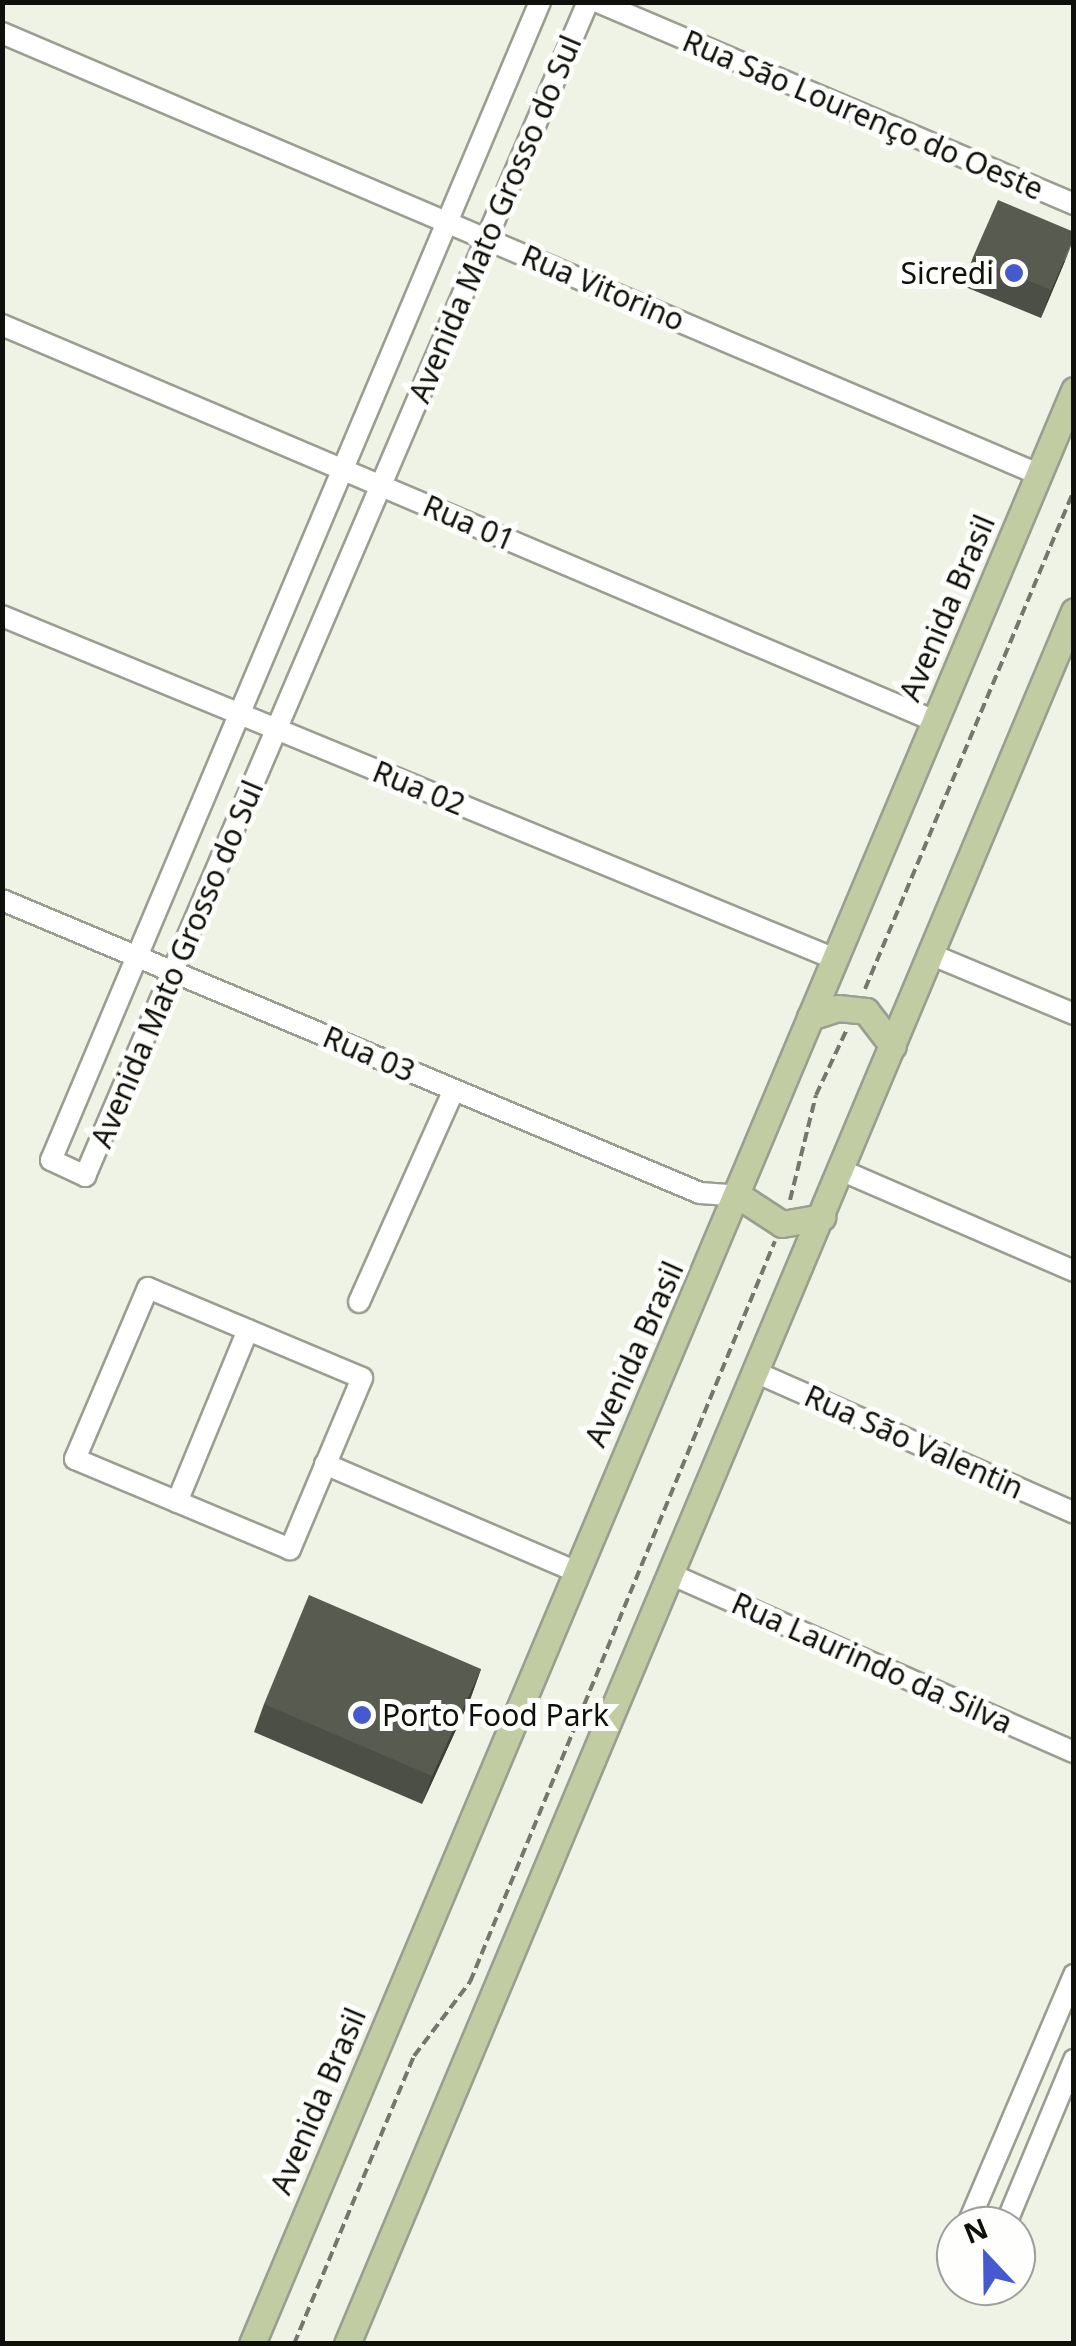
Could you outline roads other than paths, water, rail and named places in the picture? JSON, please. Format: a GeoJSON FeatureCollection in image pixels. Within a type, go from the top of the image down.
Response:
{"type":"FeatureCollection","features":[{"type":"Feature","properties":{"kind":"main road","name":"Avenida Brasil"},"geometry":{"type":"LineString","coordinates":[[252,2344],[575,1572],[739,1196],[810,1017],[1074,390]]}},
{"type":"Feature","properties":{"kind":"main road"},"geometry":{"type":"LineString","coordinates":[[347,2344],[843,1171],[1074,611]]}},
{"type":"Feature","properties":{"kind":"main road"},"geometry":{"type":"LineString","coordinates":[[810,1017],[856,1008],[877,1018],[893,1046]]}},
{"type":"Feature","properties":{"kind":"main road"},"geometry":{"type":"LineString","coordinates":[[739,1196],[782,1224],[822,1217]]}},
{"type":"Feature","properties":{"kind":"street","name":"Avenida Mato Grosso do Sul"},"geometry":{"type":"LineString","coordinates":[[540,2],[51,1160],[85,1176],[588,2]]}},
{"type":"Feature","properties":{"kind":"street","name":"Rua São Lourenço do Oeste"},"geometry":{"type":"LineString","coordinates":[[598,2],[1074,204]]}},
{"type":"Feature","properties":{"kind":"street","name":"Rua Vitorino"},"geometry":{"type":"LineString","coordinates":[[2,34],[1038,474]]}},
{"type":"Feature","properties":{"kind":"street","name":"Rua 01"},"geometry":{"type":"LineString","coordinates":[[2,324],[935,721]]}},
{"type":"Feature","properties":{"kind":"street","name":"Rua 02"},"geometry":{"type":"LineString","coordinates":[[2,616],[835,960]]}},
{"type":"Feature","properties":{"kind":"street","name":"Rua 03"},"geometry":{"type":"LineString","coordinates":[[2,900],[700,1193],[739,1196]]}},
{"type":"Feature","properties":{"kind":"street"},"geometry":{"type":"LineString","coordinates":[[930,954],[1074,1014]]}},
{"type":"Feature","properties":{"kind":"street"},"geometry":{"type":"LineString","coordinates":[[359,1302],[454,1090]]}},
{"type":"Feature","properties":{"kind":"street"},"geometry":{"type":"LineString","coordinates":[[843,1171],[1074,1271]]}},
{"type":"Feature","properties":{"kind":"street"},"geometry":{"type":"LineString","coordinates":[[148,1288],[362,1378],[325,1464],[290,1548],[74,1459],[148,1288]]}},
{"type":"Feature","properties":{"kind":"street"},"geometry":{"type":"LineString","coordinates":[[178,1502],[248,1330]]}},
{"type":"Feature","properties":{"kind":"street","name":"Rua São Valentin"},"geometry":{"type":"LineString","coordinates":[[756,1372],[1074,1513]]}},
{"type":"Feature","properties":{"kind":"street"},"geometry":{"type":"LineString","coordinates":[[325,1464],[575,1572]]}},
{"type":"Feature","properties":{"kind":"street","name":"Rua Laurindo da Silva"},"geometry":{"type":"LineString","coordinates":[[670,1574],[1074,1752]]}},
{"type":"Feature","properties":{"kind":"street"},"geometry":{"type":"LineString","coordinates":[[976,2206],[1074,1975]]}},
{"type":"Feature","properties":{"kind":"street"},"geometry":{"type":"LineString","coordinates":[[1014,2206],[1074,2060]]}},
{"type":"Feature","properties":{"kind":"place","name":"Sicredi"},"geometry":{"type":"Point","coordinates":[1014,273]}},
{"type":"Feature","properties":{"kind":"place","name":"Porto Food Park"},"geometry":{"type":"Point","coordinates":[362,1715]}}]}
